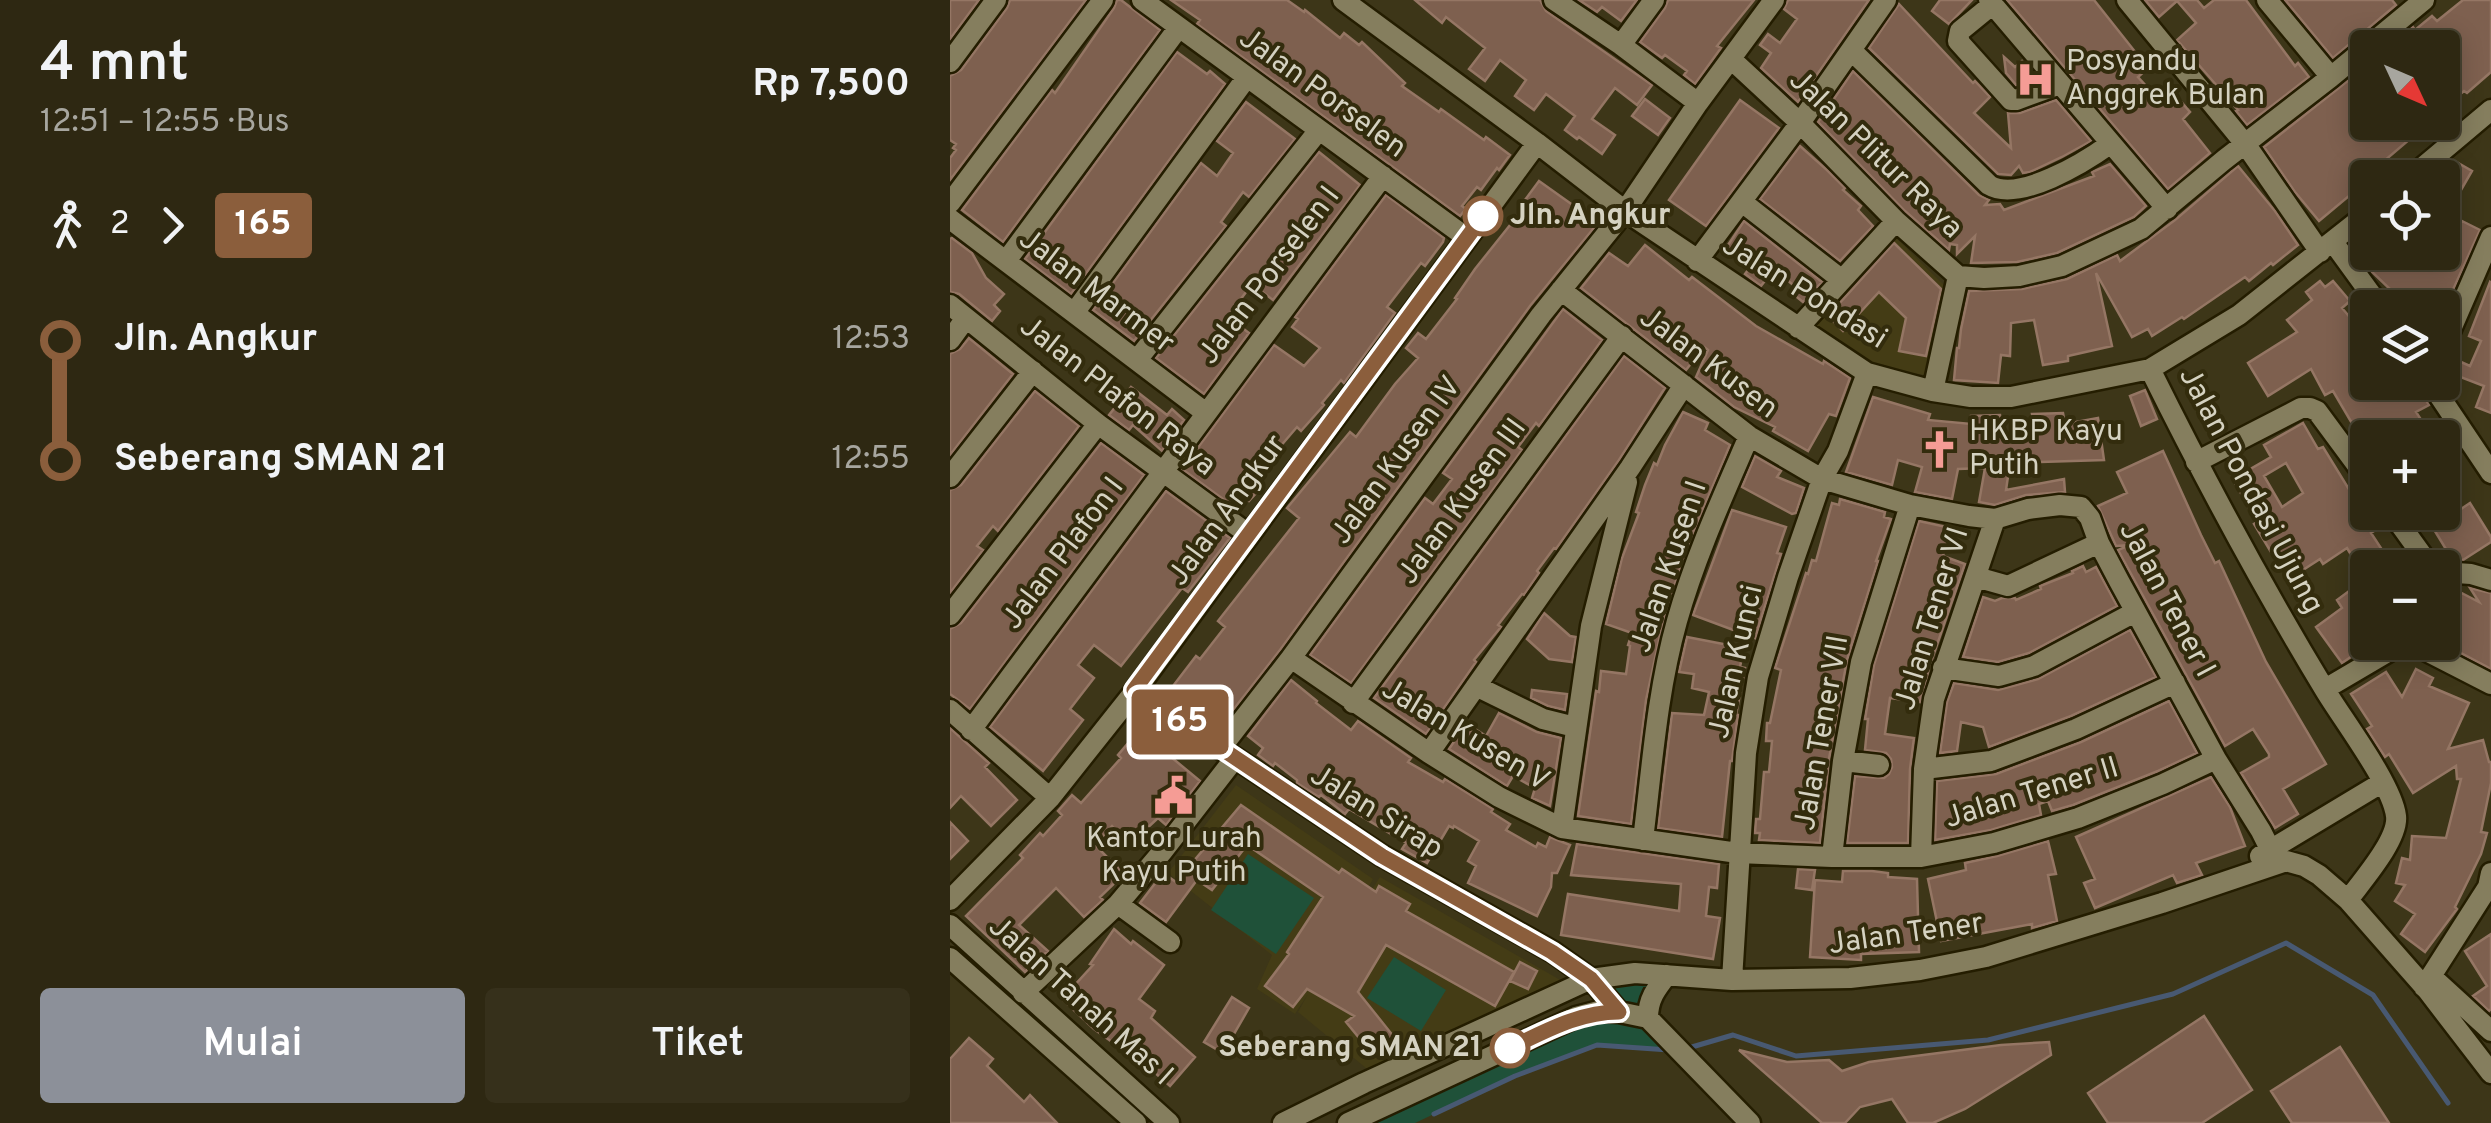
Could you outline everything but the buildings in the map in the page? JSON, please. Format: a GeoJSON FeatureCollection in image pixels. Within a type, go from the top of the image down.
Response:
{"type":"FeatureCollection","features":[{"type":"Feature","properties":{"kind":"street"},"geometry":{"type":"LineString","coordinates":[[950,62],[996,0]]}},
{"type":"Feature","properties":{"kind":"street"},"geometry":{"type":"LineString","coordinates":[[950,203],[1103,0]]}},
{"type":"Feature","properties":{"kind":"street","name":"Jalan Porselen"},"geometry":{"type":"LineString","coordinates":[[1142,0],[1467,238]]}},
{"type":"Feature","properties":{"kind":"street"},"geometry":{"type":"LineString","coordinates":[[1554,0],[1698,103]]}},
{"type":"Feature","properties":{"kind":"street"},"geometry":{"type":"LineString","coordinates":[[1621,45],[1654,0]]}},
{"type":"Feature","properties":{"kind":"street","name":"Jalan Kusen IV"},"geometry":{"type":"LineString","coordinates":[[1023,993],[1118,904],[1162,852],[1291,658],[1561,290],[1625,211],[1774,0]]}},
{"type":"Feature","properties":{"kind":"street"},"geometry":{"type":"LineString","coordinates":[[1698,261],[1886,0]]}},
{"type":"Feature","properties":{"kind":"street"},"geometry":{"type":"LineString","coordinates":[[2126,0],[2365,290]]}},
{"type":"Feature","properties":{"kind":"street","name":"Jalan Plitur Raya"},"geometry":{"type":"LineString","coordinates":[[1731,59],[1958,276],[2018,276],[2062,266],[2141,230],[2424,0]]}},
{"type":"Feature","properties":{"kind":"street","name":"Jalan Pondasi"},"geometry":{"type":"LineString","coordinates":[[1346,1],[1625,211],[1798,328],[1867,373],[1933,391],[1989,399],[2010,397],[2150,369],[2239,314],[2350,228]]}},
{"type":"Feature","properties":{"kind":"street"},"geometry":{"type":"LineString","coordinates":[[2060,84],[2012,100],[1958,40],[1960,31],[1991,2],[2167,209]]}},
{"type":"Feature","properties":{"kind":"street"},"geometry":{"type":"LineString","coordinates":[[2278,4],[2330,78]]}},
{"type":"Feature","properties":{"kind":"street"},"geometry":{"type":"LineString","coordinates":[[1006,261],[1179,27]]}},
{"type":"Feature","properties":{"kind":"street"},"geometry":{"type":"LineString","coordinates":[[1850,50],[1996,190],[2016,189],[2080,165],[2110,144]]}},
{"type":"Feature","properties":{"kind":"street"},"geometry":{"type":"LineString","coordinates":[[1074,313],[1247,77]]}},
{"type":"Feature","properties":{"kind":"street"},"geometry":{"type":"LineString","coordinates":[[2431,160],[2491,110]]}},
{"type":"Feature","properties":{"kind":"street"},"geometry":{"type":"LineString","coordinates":[[1137,360],[1319,130]]}},
{"type":"Feature","properties":{"kind":"street","name":"Jalan Angkur"},"geometry":{"type":"LineString","coordinates":[[950,900],[1050,798],[1134,690],[1537,143]]}},
{"type":"Feature","properties":{"kind":"street","name":"Jalan Porselen I"},"geometry":{"type":"LineString","coordinates":[[1206,413],[1382,176]]}},
{"type":"Feature","properties":{"kind":"street"},"geometry":{"type":"LineString","coordinates":[[1742,202],[1842,280]]}},
{"type":"Feature","properties":{"kind":"street","name":"Jalan Marmer"},"geometry":{"type":"LineString","coordinates":[[950,219],[1206,413]]}},
{"type":"Feature","properties":{"kind":"street"},"geometry":{"type":"LineString","coordinates":[[1798,328],[1896,220]]}},
{"type":"Feature","properties":{"kind":"street"},"geometry":{"type":"LineString","coordinates":[[2460,308],[2491,237]]}},
{"type":"Feature","properties":{"kind":"street"},"geometry":{"type":"LineString","coordinates":[[1933,391],[1958,276]]}},
{"type":"Feature","properties":{"kind":"street","name":"Jalan Kusen"},"geometry":{"type":"LineString","coordinates":[[1561,290],[1749,436],[1822,479]]}},
{"type":"Feature","properties":{"kind":"street"},"geometry":{"type":"LineString","coordinates":[[950,340],[958,312]]}},
{"type":"Feature","properties":{"kind":"street","name":"Jalan Plafon Raya"},"geometry":{"type":"LineString","coordinates":[[958,312],[1098,424],[1248,534]]}},
{"type":"Feature","properties":{"kind":"street","name":"Jalan Kusen III"},"geometry":{"type":"LineString","coordinates":[[1353,702],[1622,336]]}},
{"type":"Feature","properties":{"kind":"street","name":"Jalan Pondasi Ujung"},"geometry":{"type":"LineString","coordinates":[[2150,369],[2196,462],[2325,689],[2383,782],[2396,814],[2396,829],[2348,900]]}},
{"type":"Feature","properties":{"kind":"street"},"geometry":{"type":"LineString","coordinates":[[950,478],[1033,371]]}},
{"type":"Feature","properties":{"kind":"street","name":"Jalan Kunci"},"geometry":{"type":"LineString","coordinates":[[1732,980],[1746,753],[1758,677],[1822,479],[1838,451],[1867,373]]}},
{"type":"Feature","properties":{"kind":"street"},"geometry":{"type":"LineString","coordinates":[[1429,753],[1684,385]]}},
{"type":"Feature","properties":{"kind":"street"},"geometry":{"type":"LineString","coordinates":[[2442,400],[2491,473]]}},
{"type":"Feature","properties":{"kind":"street"},"geometry":{"type":"LineString","coordinates":[[2196,462],[2301,408],[2317,411],[2350,456]]}},
{"type":"Feature","properties":{"kind":"street","name":"Jalan Plafon I"},"geometry":{"type":"LineString","coordinates":[[971,730],[1206,413]]}},
{"type":"Feature","properties":{"kind":"street"},"geometry":{"type":"LineString","coordinates":[[950,615],[1098,424]]}},
{"type":"Feature","properties":{"kind":"street","name":"Jalan Kusen I"},"geometry":{"type":"LineString","coordinates":[[1643,840],[1660,697],[1677,622],[1702,546],[1749,436]]}},
{"type":"Feature","properties":{"kind":"street"},"geometry":{"type":"LineString","coordinates":[[1562,828],[1591,626],[1630,468]]}},
{"type":"Feature","properties":{"kind":"street","name":"Jalan Tener I"},"geometry":{"type":"LineString","coordinates":[[1822,479],[1910,506],[1995,519],[2028,509],[2072,504],[2086,511],[2135,612],[2216,759],[2262,831],[2270,857]]}},
{"type":"Feature","properties":{"kind":"street","name":"Jalan Tener VII"},"geometry":{"type":"LineString","coordinates":[[1832,856],[1843,761],[1861,662],[1910,506]]}},
{"type":"Feature","properties":{"kind":"street","name":"Jalan Tener VI"},"geometry":{"type":"LineString","coordinates":[[1921,856],[1924,769],[1934,698],[1995,519]]}},
{"type":"Feature","properties":{"kind":"street"},"geometry":{"type":"LineString","coordinates":[[1976,577],[2008,586],[2099,543]]}},
{"type":"Feature","properties":{"kind":"street"},"geometry":{"type":"LineString","coordinates":[[2460,573],[2491,580]]}},
{"type":"Feature","properties":{"kind":"street"},"geometry":{"type":"LineString","coordinates":[[1943,668],[1999,676],[2016,672],[2135,612]]}},
{"type":"Feature","properties":{"kind":"street"},"geometry":{"type":"LineString","coordinates":[[2325,689],[2407,644],[2491,684]]}},
{"type":"Feature","properties":{"kind":"street","name":"Jalan Kusen V"},"geometry":{"type":"LineString","coordinates":[[1291,658],[1499,797],[1562,828],[1738,852]]}},
{"type":"Feature","properties":{"kind":"street"},"geometry":{"type":"LineString","coordinates":[[1924,769],[1991,761],[2076,729],[2175,683]]}},
{"type":"Feature","properties":{"kind":"street"},"geometry":{"type":"LineString","coordinates":[[1476,686],[1543,719],[1575,727]]}},
{"type":"Feature","properties":{"kind":"street","name":"Jalan Sirap"},"geometry":{"type":"LineString","coordinates":[[1134,690],[1382,856],[1552,952],[1591,979],[1619,1012]]}},
{"type":"Feature","properties":{"kind":"street"},"geometry":{"type":"LineString","coordinates":[[950,710],[1050,798]]}},
{"type":"Feature","properties":{"kind":"street","name":"Jalan Tener II"},"geometry":{"type":"LineString","coordinates":[[1738,852],[1921,856],[1994,843],[2078,818],[2216,759]]}},
{"type":"Feature","properties":{"kind":"street"},"geometry":{"type":"LineString","coordinates":[[1843,761],[1879,764]]}},
{"type":"Feature","properties":{"kind":"street","name":"Jalan Tener"},"geometry":{"type":"LineString","coordinates":[[1283,1123],[1591,979],[1636,973],[1732,980],[1850,978],[1986,957],[2220,884],[2270,857],[2383,782]]}},
{"type":"Feature","properties":{"kind":"street"},"geometry":{"type":"LineString","coordinates":[[2270,857],[2304,866],[2320,875],[2446,1000],[2491,1031]]}},
{"type":"Feature","properties":{"kind":"street"},"geometry":{"type":"LineString","coordinates":[[2428,982],[2490,883]]}},
{"type":"Feature","properties":{"kind":"street"},"geometry":{"type":"LineString","coordinates":[[1118,904],[1170,942]]}},
{"type":"Feature","properties":{"kind":"street","name":"Jalan Tanah Mas I"},"geometry":{"type":"LineString","coordinates":[[950,925],[1170,1123]]}},
{"type":"Feature","properties":{"kind":"street","name":"Jalan Tanah Mas I"},"geometry":{"type":"LineString","coordinates":[[950,958],[1136,1123]]}},
{"type":"Feature","properties":{"kind":"street"},"geometry":{"type":"LineString","coordinates":[[1649,1020],[1652,994],[1666,974]]}},
{"type":"Feature","properties":{"kind":"street"},"geometry":{"type":"LineString","coordinates":[[2446,1000],[2491,1073]]}},
{"type":"Feature","properties":{"kind":"street"},"geometry":{"type":"LineString","coordinates":[[1348,1123],[1576,1017],[1619,1012],[1649,1020],[1750,1123]]}},
{"type":"Feature","properties":{"kind":"shaded area"},"geometry":{"type":"Polygon","coordinates":[[[1895,237],[1947,288],[1926,375],[1861,361],[1811,325],[1895,237]]]}},
{"type":"Feature","properties":{"kind":"shaded area"},"geometry":{"type":"Polygon","coordinates":[[[1236,785],[1373,879],[1324,966],[1380,877],[1562,981],[1372,1073],[1298,1012],[1308,994],[1295,1014],[1257,989],[1272,955],[1168,873],[1236,785]]]}},
{"type":"Feature","properties":{"kind":"green space"},"geometry":{"type":"Polygon","coordinates":[[[1248,854],[1314,898],[1276,954],[1211,910],[1248,854]]]}},
{"type":"Feature","properties":{"kind":"green space"},"geometry":{"type":"Polygon","coordinates":[[[1394,957],[1446,990],[1421,1031],[1367,998],[1394,957]]]}},
{"type":"Feature","properties":{"kind":"green space"},"geometry":{"type":"Polygon","coordinates":[[[1667,975],[1648,1005],[1678,1051],[1597,1045],[1515,1076],[1415,1123],[1352,1123],[1576,1017],[1618,1011],[1591,979],[1667,975]]]}},
{"type":"Feature","properties":{"kind":"waterway"},"geometry":{"type":"LineString","coordinates":[[1685,1049],[1733,1035],[1796,1056],[1988,1040],[2173,994],[2286,943],[2373,995],[2448,1103]]}},
{"type":"Feature","properties":{"kind":"waterway"},"geometry":{"type":"LineString","coordinates":[[1434,1114],[1515,1076],[1597,1045],[1669,1050]]}},
{"type":"Feature","properties":{"kind":"bus line","name":"165"},"geometry":{"type":"LineString","coordinates":[[1483,216],[1134,690],[1382,856],[1552,952],[1591,979],[1619,1012],[1576,1017],[1510,1048]]}},
{"type":"Feature","properties":{"kind":"place","name":"Posyandu Anggrek Bulan"},"geometry":{"type":"Point","coordinates":[2036,79]}},
{"type":"Feature","properties":{"kind":"place","name":"Jln. Angkur"},"geometry":{"type":"Point","coordinates":[1483,216]}},
{"type":"Feature","properties":{"kind":"place","name":"HKBP Kayu Putih"},"geometry":{"type":"Point","coordinates":[1939,449]}},
{"type":"Feature","properties":{"kind":"place","name":"Kantor Lurah Kayu Putih"},"geometry":{"type":"Point","coordinates":[1174,795]}},
{"type":"Feature","properties":{"kind":"place","name":"Seberang SMAN 21"},"geometry":{"type":"Point","coordinates":[1510,1048]}}]}
